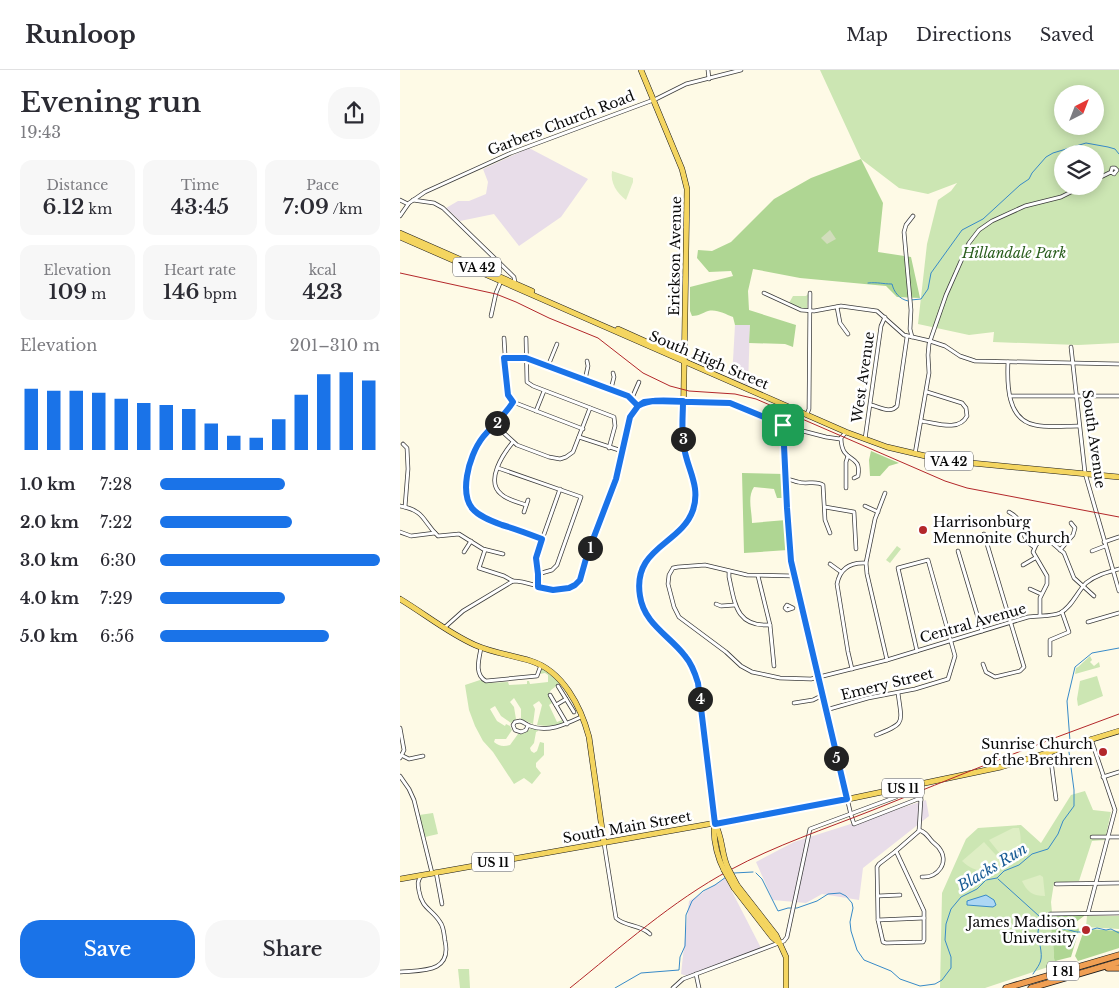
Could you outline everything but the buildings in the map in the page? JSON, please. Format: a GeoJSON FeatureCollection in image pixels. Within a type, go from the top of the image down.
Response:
{"type":"FeatureCollection","features":[{"type":"Feature","properties":{"kind":"highway","name":"I 81"},"geometry":{"type":"LineString","coordinates":[[1006,988],[1119,955]]}},
{"type":"Feature","properties":{"kind":"highway","name":"I 81"},"geometry":{"type":"LineString","coordinates":[[1031,988],[1119,962]]}},
{"type":"Feature","properties":{"kind":"highway"},"geometry":{"type":"LineString","coordinates":[[1086,972],[1119,968]]}},
{"type":"Feature","properties":{"kind":"main road","name":"Erickson Avenue"},"geometry":{"type":"LineString","coordinates":[[641,70],[682,169],[687,189],[683,401],[684,448],[696,492],[693,509],[688,519],[681,528],[648,558],[640,579],[640,596],[642,608],[651,621],[681,651],[690,662],[695,673],[715,824],[718,829],[726,869],[736,886],[776,935],[786,957],[786,988]]}},
{"type":"Feature","properties":{"kind":"main road","name":"VA 42"},"geometry":{"type":"LineString","coordinates":[[400,233],[678,356],[685,361]]}},
{"type":"Feature","properties":{"kind":"main road","name":"VA 42"},"geometry":{"type":"LineString","coordinates":[[400,237],[501,282]]}},
{"type":"Feature","properties":{"kind":"main road","name":"South High Street"},"geometry":{"type":"LineString","coordinates":[[501,282],[865,440],[915,455],[961,462],[1119,476]]}},
{"type":"Feature","properties":{"kind":"main road"},"geometry":{"type":"LineString","coordinates":[[400,598],[444,628],[481,647],[541,665],[551,671],[562,682],[581,717],[591,746],[604,843]]}},
{"type":"Feature","properties":{"kind":"main road","name":"South Main Street"},"geometry":{"type":"LineString","coordinates":[[400,879],[847,799],[997,768],[1119,731]]}},
{"type":"Feature","properties":{"kind":"street"},"geometry":{"type":"LineString","coordinates":[[708,70],[709,79]]}},
{"type":"Feature","properties":{"kind":"street","name":"Garbers Church Road"},"geometry":{"type":"LineString","coordinates":[[400,216],[408,204],[429,190],[519,150],[653,100],[686,84],[741,70]]}},
{"type":"Feature","properties":{"kind":"street"},"geometry":{"type":"LineString","coordinates":[[1104,175],[1110,172]]}},
{"type":"Feature","properties":{"kind":"street"},"geometry":{"type":"LineString","coordinates":[[915,455],[930,373],[928,349],[930,341],[942,305],[969,243],[977,232],[989,223],[1021,207],[1064,195]]}},
{"type":"Feature","properties":{"kind":"street"},"geometry":{"type":"LineString","coordinates":[[400,200],[408,204]]}},
{"type":"Feature","properties":{"kind":"street"},"geometry":{"type":"LineString","coordinates":[[413,200],[434,203],[443,208],[514,277],[515,284]]}},
{"type":"Feature","properties":{"kind":"street"},"geometry":{"type":"LineString","coordinates":[[912,338],[904,232],[906,225],[913,216]]}},
{"type":"Feature","properties":{"kind":"street"},"geometry":{"type":"LineString","coordinates":[[491,316],[496,292],[501,282]]}},
{"type":"Feature","properties":{"kind":"street"},"geometry":{"type":"LineString","coordinates":[[764,293],[798,309],[810,311],[845,306],[877,312],[907,337],[945,346],[960,356],[975,361],[1119,364]]}},
{"type":"Feature","properties":{"kind":"street"},"geometry":{"type":"LineString","coordinates":[[806,415],[809,409],[810,293]]}},
{"type":"Feature","properties":{"kind":"street"},"geometry":{"type":"LineString","coordinates":[[837,307],[840,323],[848,334]]}},
{"type":"Feature","properties":{"kind":"street","name":"West Avenue"},"geometry":{"type":"LineString","coordinates":[[865,440],[881,326],[885,317]]}},
{"type":"Feature","properties":{"kind":"street"},"geometry":{"type":"LineString","coordinates":[[871,405],[890,410],[897,406],[907,337]]}},
{"type":"Feature","properties":{"kind":"street"},"geometry":{"type":"LineString","coordinates":[[504,338],[508,395],[513,402],[582,429]]}},
{"type":"Feature","properties":{"kind":"street"},"geometry":{"type":"LineString","coordinates":[[526,338],[527,382],[529,385],[614,417],[615,426],[609,448]]}},
{"type":"Feature","properties":{"kind":"street"},"geometry":{"type":"LineString","coordinates":[[548,366],[557,344]]}},
{"type":"Feature","properties":{"kind":"street","name":"South Avenue"},"geometry":{"type":"LineString","coordinates":[[1071,346],[1085,473],[1119,591]]}},
{"type":"Feature","properties":{"kind":"street"},"geometry":{"type":"LineString","coordinates":[[504,358],[526,358],[611,389],[632,398],[638,406]]}},
{"type":"Feature","properties":{"kind":"street"},"geometry":{"type":"LineString","coordinates":[[585,380],[588,366],[587,361]]}},
{"type":"Feature","properties":{"kind":"street"},"geometry":{"type":"LineString","coordinates":[[1008,362],[1007,386],[1017,414],[1026,423],[1036,426],[1079,426]]}},
{"type":"Feature","properties":{"kind":"street"},"geometry":{"type":"LineString","coordinates":[[611,389],[613,373]]}},
{"type":"Feature","properties":{"kind":"street"},"geometry":{"type":"LineString","coordinates":[[632,398],[639,382]]}},
{"type":"Feature","properties":{"kind":"street"},"geometry":{"type":"LineString","coordinates":[[536,411],[544,391]]}},
{"type":"Feature","properties":{"kind":"street"},"geometry":{"type":"LineString","coordinates":[[922,421],[957,425],[964,422],[967,416],[966,408],[962,403],[926,392]]}},
{"type":"Feature","properties":{"kind":"street"},"geometry":{"type":"LineString","coordinates":[[1010,396],[1119,396]]}},
{"type":"Feature","properties":{"kind":"street"},"geometry":{"type":"LineString","coordinates":[[485,550],[478,568],[504,576],[513,581],[553,590],[569,588],[578,583],[616,479],[630,417],[638,406],[648,401],[734,404],[783,425],[826,438],[842,439]]}},
{"type":"Feature","properties":{"kind":"street"},"geometry":{"type":"LineString","coordinates":[[513,402],[483,438],[470,464],[466,490],[468,502],[474,511],[483,518],[542,539]]}},
{"type":"Feature","properties":{"kind":"street"},"geometry":{"type":"LineString","coordinates":[[495,425],[513,442],[549,457],[560,459],[572,452],[580,437],[590,408]]}},
{"type":"Feature","properties":{"kind":"street"},"geometry":{"type":"LineString","coordinates":[[783,425],[790,550],[794,576],[854,824],[918,799],[921,800]]}},
{"type":"Feature","properties":{"kind":"street"},"geometry":{"type":"LineString","coordinates":[[846,432],[842,439],[842,448],[859,466],[859,474],[854,478]]}},
{"type":"Feature","properties":{"kind":"street"},"geometry":{"type":"LineString","coordinates":[[580,437],[622,451]]}},
{"type":"Feature","properties":{"kind":"street"},"geometry":{"type":"LineString","coordinates":[[513,442],[503,456],[495,482],[499,493],[526,505]]}},
{"type":"Feature","properties":{"kind":"street"},"geometry":{"type":"LineString","coordinates":[[402,444],[407,448],[408,458],[408,469],[404,485],[406,507]]}},
{"type":"Feature","properties":{"kind":"street"},"geometry":{"type":"LineString","coordinates":[[846,488],[846,462],[848,456]]}},
{"type":"Feature","properties":{"kind":"street"},"geometry":{"type":"LineString","coordinates":[[498,468],[581,497],[557,565],[552,570],[538,574]]}},
{"type":"Feature","properties":{"kind":"street"},"geometry":{"type":"LineString","coordinates":[[785,479],[797,482],[822,483],[825,487],[825,522],[830,533]]}},
{"type":"Feature","properties":{"kind":"street"},"geometry":{"type":"LineString","coordinates":[[538,587],[536,558],[560,489]]}},
{"type":"Feature","properties":{"kind":"street"},"geometry":{"type":"LineString","coordinates":[[885,493],[878,512],[866,563],[886,660]]}},
{"type":"Feature","properties":{"kind":"street"},"geometry":{"type":"LineString","coordinates":[[524,512],[528,500]]}},
{"type":"Feature","properties":{"kind":"street"},"geometry":{"type":"LineString","coordinates":[[400,506],[418,512],[435,533],[442,537],[452,533],[459,534],[485,550],[504,554]]}},
{"type":"Feature","properties":{"kind":"street"},"geometry":{"type":"LineString","coordinates":[[865,506],[878,512]]}},
{"type":"Feature","properties":{"kind":"street"},"geometry":{"type":"LineString","coordinates":[[825,507],[854,512],[856,549]]}},
{"type":"Feature","properties":{"kind":"street"},"geometry":{"type":"LineString","coordinates":[[1009,512],[1018,518],[1025,540],[1034,547]]}},
{"type":"Feature","properties":{"kind":"street"},"geometry":{"type":"LineString","coordinates":[[1060,550],[1073,534],[1075,529],[1071,524]]}},
{"type":"Feature","properties":{"kind":"street"},"geometry":{"type":"LineString","coordinates":[[400,532],[412,536],[435,533]]}},
{"type":"Feature","properties":{"kind":"street"},"geometry":{"type":"LineString","coordinates":[[984,534],[1011,622],[1023,669],[995,677],[986,672],[984,664]]}},
{"type":"Feature","properties":{"kind":"street"},"geometry":{"type":"LineString","coordinates":[[1104,542],[1119,537]]}},
{"type":"Feature","properties":{"kind":"street"},"geometry":{"type":"LineString","coordinates":[[1040,615],[1039,603],[1041,594],[1047,584],[1047,576],[1033,552],[1034,547],[1044,540],[1051,542],[1060,550],[1067,558],[1074,578],[1094,596]]}},
{"type":"Feature","properties":{"kind":"street"},"geometry":{"type":"LineString","coordinates":[[464,552],[471,541]]}},
{"type":"Feature","properties":{"kind":"street"},"geometry":{"type":"LineString","coordinates":[[1092,551],[1106,546]]}},
{"type":"Feature","properties":{"kind":"street"},"geometry":{"type":"LineString","coordinates":[[958,552],[982,631]]}},
{"type":"Feature","properties":{"kind":"street"},"geometry":{"type":"LineString","coordinates":[[1023,564],[1036,558]]}},
{"type":"Feature","properties":{"kind":"street","name":"Emery Street"},"geometry":{"type":"LineString","coordinates":[[826,710],[868,698],[944,682],[948,679],[956,656],[928,560],[898,568],[918,651]]}},
{"type":"Feature","properties":{"kind":"street"},"geometry":{"type":"LineString","coordinates":[[852,668],[837,586],[841,572],[854,563],[866,563]]}},
{"type":"Feature","properties":{"kind":"street"},"geometry":{"type":"LineString","coordinates":[[830,564],[841,572]]}},
{"type":"Feature","properties":{"kind":"street","name":"Central Avenue"},"geometry":{"type":"LineString","coordinates":[[729,571],[705,565],[678,566],[673,568],[669,575],[668,584],[678,617],[726,652],[741,666],[752,672],[780,678],[811,679],[918,651],[1011,622],[1062,612]]}},
{"type":"Feature","properties":{"kind":"street"},"geometry":{"type":"LineString","coordinates":[[1050,655],[1050,640],[1069,632],[1062,612],[1070,605],[1083,587],[1096,577],[1119,568]]}},
{"type":"Feature","properties":{"kind":"street"},"geometry":{"type":"LineString","coordinates":[[770,625],[752,623],[744,619],[739,613],[735,605],[729,571],[758,576],[794,576]]}},
{"type":"Feature","properties":{"kind":"street"},"geometry":{"type":"LineString","coordinates":[[758,576],[770,625],[774,666]]}},
{"type":"Feature","properties":{"kind":"street"},"geometry":{"type":"LineString","coordinates":[[444,628],[463,611],[513,581]]}},
{"type":"Feature","properties":{"kind":"street"},"geometry":{"type":"LineString","coordinates":[[1030,589],[1041,594]]}},
{"type":"Feature","properties":{"kind":"street"},"geometry":{"type":"LineString","coordinates":[[716,604],[721,606],[735,605]]}},
{"type":"Feature","properties":{"kind":"street"},"geometry":{"type":"LineString","coordinates":[[1088,622],[1119,613]]}},
{"type":"Feature","properties":{"kind":"street"},"geometry":{"type":"LineString","coordinates":[[481,647],[478,661],[479,673],[481,678],[486,681],[537,676],[541,665]]}},
{"type":"Feature","properties":{"kind":"street"},"geometry":{"type":"LineString","coordinates":[[558,686],[574,712]]}},
{"type":"Feature","properties":{"kind":"street"},"geometry":{"type":"LineString","coordinates":[[876,735],[894,727],[900,722],[898,692]]}},
{"type":"Feature","properties":{"kind":"street"},"geometry":{"type":"LineString","coordinates":[[550,695],[567,724]]}},
{"type":"Feature","properties":{"kind":"street"},"geometry":{"type":"LineString","coordinates":[[794,703],[813,700],[823,695]]}},
{"type":"Feature","properties":{"kind":"street"},"geometry":{"type":"LineString","coordinates":[[556,705],[566,699]]}},
{"type":"Feature","properties":{"kind":"street"},"geometry":{"type":"LineString","coordinates":[[528,725],[526,730],[521,732],[515,730],[512,726],[514,722],[523,721],[528,725],[550,728],[567,724],[581,717]]}},
{"type":"Feature","properties":{"kind":"street"},"geometry":{"type":"LineString","coordinates":[[400,728],[404,744],[401,756],[409,759],[423,756]]}},
{"type":"Feature","properties":{"kind":"street"},"geometry":{"type":"LineString","coordinates":[[1088,913],[1117,810],[1103,777],[1091,739]]}},
{"type":"Feature","properties":{"kind":"street"},"geometry":{"type":"LineString","coordinates":[[1050,752],[1056,800]]}},
{"type":"Feature","properties":{"kind":"street"},"geometry":{"type":"LineString","coordinates":[[1103,777],[1119,772]]}},
{"type":"Feature","properties":{"kind":"street"},"geometry":{"type":"LineString","coordinates":[[400,776],[413,796],[442,904]]}},
{"type":"Feature","properties":{"kind":"street"},"geometry":{"type":"LineString","coordinates":[[896,851],[924,911],[924,940],[920,942],[883,942],[878,920],[877,866],[917,834],[919,830],[921,800],[918,784]]}},
{"type":"Feature","properties":{"kind":"street"},"geometry":{"type":"LineString","coordinates":[[673,988],[682,980],[696,974],[780,943],[787,937],[791,911],[810,829],[896,797]]}},
{"type":"Feature","properties":{"kind":"street"},"geometry":{"type":"LineString","coordinates":[[919,830],[926,833],[939,848],[942,858],[941,869],[937,874],[922,877]]}},
{"type":"Feature","properties":{"kind":"street"},"geometry":{"type":"LineString","coordinates":[[1092,837],[1119,837]]}},
{"type":"Feature","properties":{"kind":"street"},"geometry":{"type":"LineString","coordinates":[[604,843],[617,918],[621,922],[642,927],[650,934]]}},
{"type":"Feature","properties":{"kind":"street"},"geometry":{"type":"LineString","coordinates":[[417,883],[422,875]]}},
{"type":"Feature","properties":{"kind":"street"},"geometry":{"type":"LineString","coordinates":[[400,972],[430,970],[442,963],[446,950],[442,925],[422,904],[417,883],[408,877]]}},
{"type":"Feature","properties":{"kind":"street"},"geometry":{"type":"LineString","coordinates":[[1056,884],[1119,883]]}},
{"type":"Feature","properties":{"kind":"street"},"geometry":{"type":"LineString","coordinates":[[878,896],[900,895]]}},
{"type":"Feature","properties":{"kind":"street"},"geometry":{"type":"LineString","coordinates":[[1050,914],[1119,913]]}},
{"type":"Feature","properties":{"kind":"street"},"geometry":{"type":"LineString","coordinates":[[878,920],[924,918]]}},
{"type":"Feature","properties":{"kind":"street"},"geometry":{"type":"LineString","coordinates":[[696,974],[699,988]]}},
{"type":"Feature","properties":{"kind":"shaded area"},"geometry":{"type":"Polygon","coordinates":[[[529,148],[588,179],[561,217],[519,246],[494,214],[460,221],[446,208],[458,201],[469,201],[486,194],[488,182],[483,169],[529,148]]]}},
{"type":"Feature","properties":{"kind":"shaded area"},"geometry":{"type":"Polygon","coordinates":[[[735,325],[750,325],[748,385],[732,378],[735,325]]]}},
{"type":"Feature","properties":{"kind":"shaded area"},"geometry":{"type":"Polygon","coordinates":[[[926,800],[929,816],[863,868],[859,900],[822,894],[806,903],[773,900],[756,862],[794,842],[926,800]]]}},
{"type":"Feature","properties":{"kind":"shaded area"},"geometry":{"type":"Polygon","coordinates":[[[725,878],[761,948],[687,976],[681,974],[689,901],[725,878]]]}},
{"type":"Feature","properties":{"kind":"green space","name":"Hillandale Park"},"geometry":{"type":"Polygon","coordinates":[[[820,70],[1119,70],[1119,343],[1078,345],[993,342],[994,332],[969,335],[918,324],[927,244],[938,200],[951,191],[957,183],[928,194],[899,188],[861,159],[820,70]]]}},
{"type":"Feature","properties":{"kind":"green space"},"geometry":{"type":"Polygon","coordinates":[[[861,159],[883,203],[878,252],[911,257],[920,298],[897,297],[886,286],[800,278],[753,269],[748,291],[749,310],[796,325],[793,347],[785,344],[749,343],[750,325],[735,325],[733,317],[721,312],[708,311],[692,316],[690,311],[690,287],[733,276],[731,271],[709,272],[697,258],[698,250],[712,251],[731,242],[774,199],[811,178],[861,159]]]}},
{"type":"Feature","properties":{"kind":"green space"},"geometry":{"type":"Polygon","coordinates":[[[612,171],[633,178],[626,200],[615,187],[612,180],[612,171]]]}},
{"type":"Feature","properties":{"kind":"green space"},"geometry":{"type":"Polygon","coordinates":[[[830,230],[836,239],[827,244],[821,238],[830,230]]]}},
{"type":"Feature","properties":{"kind":"green space"},"geometry":{"type":"Polygon","coordinates":[[[808,294],[807,308],[803,309],[789,303],[793,296],[806,296],[808,294]]]}},
{"type":"Feature","properties":{"kind":"green space"},"geometry":{"type":"Polygon","coordinates":[[[871,451],[899,463],[889,466],[880,476],[870,476],[869,460],[871,451]]]}},
{"type":"Feature","properties":{"kind":"green space"},"geometry":{"type":"Polygon","coordinates":[[[742,473],[784,474],[784,498],[777,498],[774,489],[754,487],[750,504],[752,523],[786,520],[788,550],[744,553],[742,473]]]}},
{"type":"Feature","properties":{"kind":"green space"},"geometry":{"type":"Polygon","coordinates":[[[897,546],[901,549],[890,563],[886,560],[897,546]]]}},
{"type":"Feature","properties":{"kind":"green space"},"geometry":{"type":"Polygon","coordinates":[[[1090,656],[1092,660],[1090,662],[1094,666],[1099,662],[1100,667],[1075,674],[1076,668],[1090,656]]]}},
{"type":"Feature","properties":{"kind":"green space"},"geometry":{"type":"Polygon","coordinates":[[[542,668],[558,681],[559,684],[548,695],[552,703],[549,705],[557,722],[562,720],[563,724],[537,725],[542,705],[539,701],[533,705],[535,709],[533,724],[521,719],[521,709],[514,698],[510,702],[514,707],[516,719],[511,723],[501,716],[495,706],[490,709],[497,721],[505,726],[506,724],[510,726],[512,730],[506,739],[495,739],[494,742],[503,746],[510,745],[518,734],[532,728],[538,731],[530,748],[531,751],[534,753],[537,751],[540,742],[544,743],[544,755],[536,763],[536,767],[541,773],[532,784],[524,778],[514,784],[493,752],[483,741],[475,726],[469,710],[465,685],[480,680],[487,683],[508,682],[509,685],[527,684],[527,681],[530,684],[548,682],[548,675],[545,673],[540,674],[542,668]]]}},
{"type":"Feature","properties":{"kind":"green space"},"geometry":{"type":"Polygon","coordinates":[[[1097,676],[1103,696],[1078,706],[1077,699],[1080,681],[1097,676]]]}},
{"type":"Feature","properties":{"kind":"green space"},"geometry":{"type":"Polygon","coordinates":[[[1085,791],[1093,810],[1111,812],[1105,840],[1092,841],[1079,881],[1054,883],[1051,902],[1057,964],[985,988],[940,988],[942,893],[966,839],[978,828],[1021,825],[1041,843],[1071,795],[1085,791]]]}},
{"type":"Feature","properties":{"kind":"green space"},"geometry":{"type":"Polygon","coordinates":[[[433,813],[438,834],[425,837],[419,815],[433,813]]]}},
{"type":"Feature","properties":{"kind":"green space"},"geometry":{"type":"Polygon","coordinates":[[[1013,828],[1019,828],[1021,839],[1018,852],[1009,865],[989,840],[1013,828]]]}},
{"type":"Feature","properties":{"kind":"green space"},"geometry":{"type":"Polygon","coordinates":[[[984,842],[1005,865],[993,870],[982,871],[972,868],[962,861],[984,842]]]}},
{"type":"Feature","properties":{"kind":"green space"},"geometry":{"type":"Polygon","coordinates":[[[1040,875],[1043,877],[1045,896],[1031,893],[1022,881],[1040,875]]]}},
{"type":"Feature","properties":{"kind":"green space"},"geometry":{"type":"Polygon","coordinates":[[[1056,914],[1074,916],[1084,914],[1084,916],[1076,922],[1079,930],[1071,957],[1055,961],[1051,917],[1056,914]]]}},
{"type":"Feature","properties":{"kind":"green space"},"geometry":{"type":"Polygon","coordinates":[[[1087,916],[1119,916],[1119,929],[1086,927],[1087,916]]]}},
{"type":"Feature","properties":{"kind":"green space"},"geometry":{"type":"Polygon","coordinates":[[[1088,929],[1119,931],[1119,948],[1078,961],[1075,956],[1083,933],[1088,929]]]}},
{"type":"Feature","properties":{"kind":"green space"},"geometry":{"type":"Polygon","coordinates":[[[458,969],[469,969],[470,988],[460,988],[458,969]]]}},
{"type":"Feature","properties":{"kind":"water"},"geometry":{"type":"Polygon","coordinates":[[[986,895],[994,900],[996,905],[993,907],[967,905],[967,901],[986,895]]]}},
{"type":"Feature","properties":{"kind":"waterway"},"geometry":{"type":"LineString","coordinates":[[911,300],[921,299],[928,289],[931,273],[962,230],[983,219],[1029,179],[1046,157],[1086,143],[1115,149],[1119,154]]}},
{"type":"Feature","properties":{"kind":"waterway"},"geometry":{"type":"LineString","coordinates":[[868,283],[892,284],[897,295],[908,301]]}},
{"type":"Feature","properties":{"kind":"waterway","name":"Blacks Run"},"geometry":{"type":"LineString","coordinates":[[1070,741],[1067,701],[1075,667],[1092,653],[1119,648]]}},
{"type":"Feature","properties":{"kind":"waterway","name":"Blacks Run"},"geometry":{"type":"LineString","coordinates":[[756,873],[762,879],[778,911],[797,908],[817,901],[828,894],[840,893],[846,896],[852,903],[853,908],[850,922],[851,931],[857,950],[864,960],[891,971],[900,979],[920,986],[935,984],[942,980],[951,968],[951,957],[945,940],[946,924],[951,909],[961,897],[977,889],[986,880],[997,878],[1004,871],[1019,865],[1032,854],[1048,849],[1058,834],[1063,821],[1074,806],[1069,752]]}},
{"type":"Feature","properties":{"kind":"waterway","name":"Blacks Run"},"geometry":{"type":"LineString","coordinates":[[734,873],[753,872]]}},
{"type":"Feature","properties":{"kind":"waterway","name":"Blacks Run"},"geometry":{"type":"LineString","coordinates":[[615,988],[641,973],[679,970],[680,957],[685,946],[686,915],[692,901],[703,891],[726,877]]}},
{"type":"Feature","properties":{"kind":"waterway"},"geometry":{"type":"LineString","coordinates":[[998,879],[1039,916]]}},
{"type":"Feature","properties":{"kind":"waterway"},"geometry":{"type":"LineString","coordinates":[[1041,918],[1061,929],[1076,932],[1097,928],[1111,929],[1119,933]]}},
{"type":"Feature","properties":{"kind":"waterway"},"geometry":{"type":"LineString","coordinates":[[1039,943],[1038,931],[1042,920]]}},
{"type":"Feature","properties":{"kind":"waterway"},"geometry":{"type":"LineString","coordinates":[[1033,974],[1041,961],[1040,945]]}},
{"type":"Feature","properties":{"kind":"railway"},"geometry":{"type":"LineString","coordinates":[[400,273],[496,294],[598,338],[643,373],[670,386],[689,391],[735,394],[756,399],[945,481],[967,488],[1119,517]]}},
{"type":"Feature","properties":{"kind":"railway"},"geometry":{"type":"LineString","coordinates":[[570,988],[667,910],[709,882],[747,861],[1026,749],[1119,714]]}},
{"type":"Feature","properties":{"kind":"place","name":"Harrisonburg Mennonite Church"},"geometry":{"type":"Point","coordinates":[923,530]}},
{"type":"Feature","properties":{"kind":"place","name":"Sunrise Church of the Brethren"},"geometry":{"type":"Point","coordinates":[1103,752]}},
{"type":"Feature","properties":{"kind":"place","name":"James Madison University"},"geometry":{"type":"Point","coordinates":[1086,930]}},
{"type":"Feature","properties":{"kind":"route"},"geometry":{"type":"LineString","coordinates":[[783,425],[730,403],[683,401],[653,401],[648,401],[638,406],[630,417],[616,479],[587,555],[580,580],[572,587],[553,590],[538,587],[536,554],[542,539],[483,518],[477,514],[470,507],[466,497],[468,470],[483,438],[502,418],[513,402],[508,395],[504,358],[526,358],[628,396],[638,406],[644,402],[648,401],[683,401],[684,448],[694,480],[695,501],[688,519],[681,528],[648,558],[642,571],[639,586],[642,608],[651,621],[690,662],[695,673],[698,683],[715,824],[847,799],[839,772],[791,561],[783,425]]}}]}
